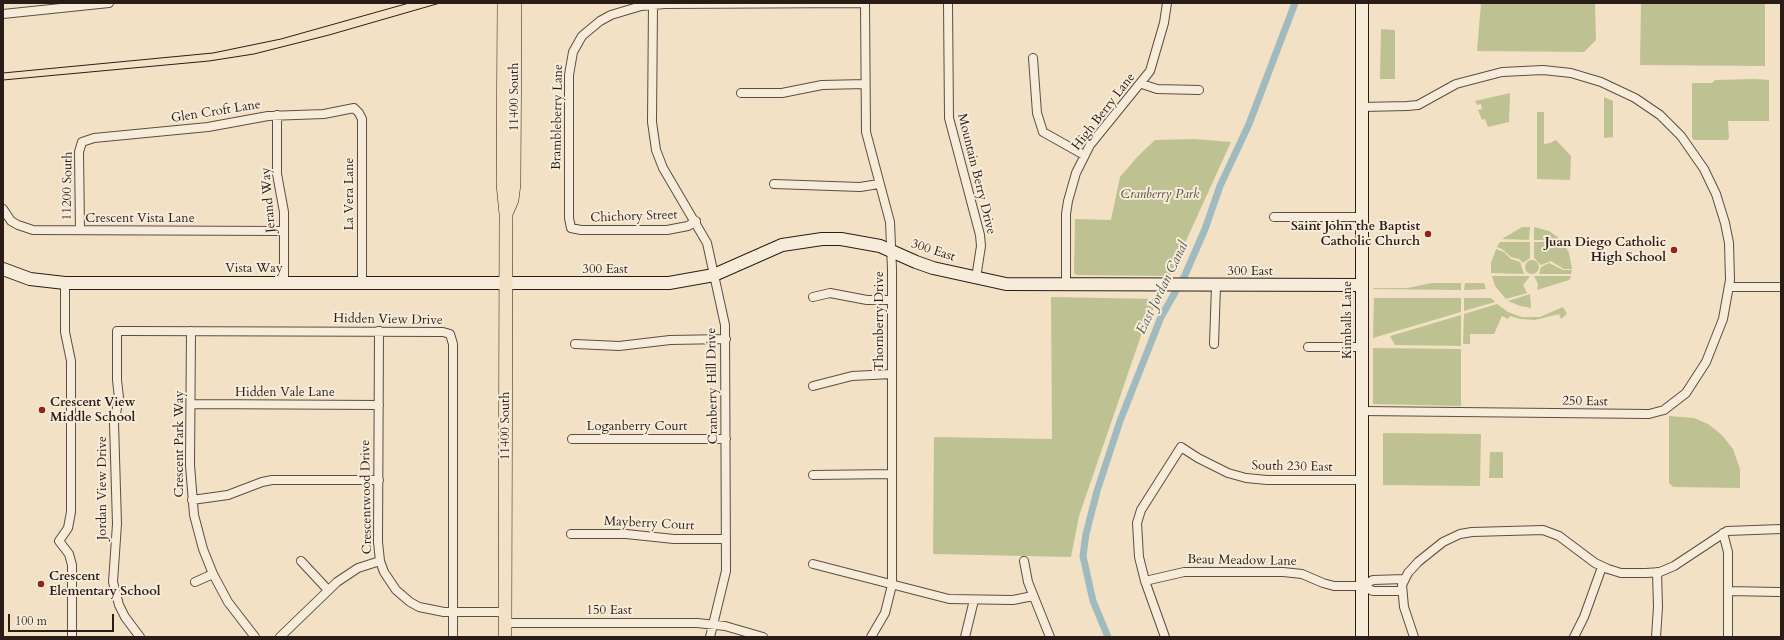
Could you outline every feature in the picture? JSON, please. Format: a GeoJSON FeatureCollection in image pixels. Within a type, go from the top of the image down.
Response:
{"type":"FeatureCollection","features":[{"type":"Feature","properties":{"kind":"main road","name":"11400 South"},"geometry":{"type":"LineString","coordinates":[[504,3],[503,184],[506,214],[505,637]]}},
{"type":"Feature","properties":{"kind":"main road","name":"11400 South"},"geometry":{"type":"LineString","coordinates":[[506,214],[512,200],[514,184],[515,3]]}},
{"type":"Feature","properties":{"kind":"street"},"geometry":{"type":"LineString","coordinates":[[3,14],[109,3]]}},
{"type":"Feature","properties":{"kind":"street","name":"Brambleberry Lane"},"geometry":{"type":"LineString","coordinates":[[571,228],[569,218],[569,75],[573,52],[582,36],[600,21],[630,8],[653,5],[865,3]]}},
{"type":"Feature","properties":{"kind":"street","name":"Thornberry Drive"},"geometry":{"type":"LineString","coordinates":[[865,3],[866,132],[890,222],[892,251],[892,585],[885,613],[872,637]]}},
{"type":"Feature","properties":{"kind":"street","name":"Mountain Berry Drive"},"geometry":{"type":"LineString","coordinates":[[948,3],[949,118],[980,235],[981,246],[976,278]]}},
{"type":"Feature","properties":{"kind":"street","name":"High Berry Lane"},"geometry":{"type":"LineString","coordinates":[[1066,285],[1066,230],[1068,200],[1076,173],[1084,155],[1142,84],[1150,71],[1158,48],[1167,3]]}},
{"type":"Feature","properties":{"kind":"street","name":"Kimballs Lane"},"geometry":{"type":"LineString","coordinates":[[1362,3],[1362,637]]}},
{"type":"Feature","properties":{"kind":"street","name":"Cranberry Hill Drive"},"geometry":{"type":"LineString","coordinates":[[653,5],[652,122],[654,140],[663,168],[696,221],[707,243],[725,325],[725,576],[710,637]]}},
{"type":"Feature","properties":{"kind":"street"},"geometry":{"type":"LineString","coordinates":[[1032,58],[1037,113],[1043,132],[1084,155]]}},
{"type":"Feature","properties":{"kind":"street","name":"250 East"},"geometry":{"type":"LineString","coordinates":[[1362,107],[1418,105],[1456,84],[1473,78],[1502,72],[1531,69],[1558,71],[1584,76],[1601,82],[1635,98],[1660,115],[1681,136],[1704,169],[1716,194],[1725,223],[1729,244],[1729,287],[1723,319],[1706,362],[1686,393],[1664,410],[1649,414],[1362,411]]}},
{"type":"Feature","properties":{"kind":"street"},"geometry":{"type":"LineString","coordinates":[[741,93],[782,93],[822,85],[865,84]]}},
{"type":"Feature","properties":{"kind":"street"},"geometry":{"type":"LineString","coordinates":[[1142,84],[1157,89],[1199,90]]}},
{"type":"Feature","properties":{"kind":"street","name":"Glen Croft Lane"},"geometry":{"type":"LineString","coordinates":[[82,142],[94,138],[208,127],[277,115],[324,114],[354,108]]}},
{"type":"Feature","properties":{"kind":"street","name":"La Vera Lane"},"geometry":{"type":"LineString","coordinates":[[354,108],[362,119],[362,284]]}},
{"type":"Feature","properties":{"kind":"street","name":"Jerand Way"},"geometry":{"type":"LineString","coordinates":[[277,115],[277,174],[284,204],[284,283]]}},
{"type":"Feature","properties":{"kind":"street","name":"11200 South"},"geometry":{"type":"LineString","coordinates":[[80,230],[80,152],[82,142]]}},
{"type":"Feature","properties":{"kind":"street"},"geometry":{"type":"LineString","coordinates":[[774,184],[860,186],[879,184]]}},
{"type":"Feature","properties":{"kind":"street","name":"Crescent Vista Lane"},"geometry":{"type":"LineString","coordinates":[[3,209],[11,220],[25,228],[41,231],[284,231]]}},
{"type":"Feature","properties":{"kind":"street"},"geometry":{"type":"LineString","coordinates":[[1274,218],[1362,218]]}},
{"type":"Feature","properties":{"kind":"street","name":"Chichory Street"},"geometry":{"type":"LineString","coordinates":[[571,228],[581,230],[667,230],[688,226],[696,221]]}},
{"type":"Feature","properties":{"kind":"street","name":"300 East"},"geometry":{"type":"LineString","coordinates":[[506,284],[669,283],[714,275],[763,252],[799,241],[841,239],[880,246],[916,262],[976,278],[1006,284],[1173,286],[1362,285]]}},
{"type":"Feature","properties":{"kind":"street","name":"Vista Way"},"geometry":{"type":"LineString","coordinates":[[3,269],[30,279],[65,283],[506,284]]}},
{"type":"Feature","properties":{"kind":"street"},"geometry":{"type":"LineString","coordinates":[[65,283],[64,328],[72,361],[71,512],[68,528],[59,541],[69,554],[72,565],[72,637]]}},
{"type":"Feature","properties":{"kind":"street"},"geometry":{"type":"LineString","coordinates":[[1214,344],[1216,286]]}},
{"type":"Feature","properties":{"kind":"street"},"geometry":{"type":"LineString","coordinates":[[1729,287],[1781,287]]}},
{"type":"Feature","properties":{"kind":"street"},"geometry":{"type":"LineString","coordinates":[[813,297],[830,294],[867,300],[892,300]]}},
{"type":"Feature","properties":{"kind":"street","name":"Hidden View Drive"},"geometry":{"type":"LineString","coordinates":[[117,331],[379,331],[443,332],[450,334],[452,339],[453,637]]}},
{"type":"Feature","properties":{"kind":"street","name":"Jordan View Drive"},"geometry":{"type":"LineString","coordinates":[[117,331],[117,380],[119,398],[114,423],[117,524],[113,582],[119,605],[125,618],[140,637]]}},
{"type":"Feature","properties":{"kind":"street","name":"Crescent Park Way"},"geometry":{"type":"LineString","coordinates":[[191,331],[192,404],[190,465],[192,500],[198,530],[213,574],[228,602],[256,637]]}},
{"type":"Feature","properties":{"kind":"street","name":"Crescentwood Drive"},"geometry":{"type":"LineString","coordinates":[[379,331],[380,561],[390,582],[396,590],[410,602],[428,610],[505,618]]}},
{"type":"Feature","properties":{"kind":"street"},"geometry":{"type":"LineString","coordinates":[[575,344],[619,346],[679,339],[726,340]]}},
{"type":"Feature","properties":{"kind":"street"},"geometry":{"type":"LineString","coordinates":[[1308,347],[1362,347]]}},
{"type":"Feature","properties":{"kind":"street"},"geometry":{"type":"LineString","coordinates":[[813,386],[852,376],[892,374]]}},
{"type":"Feature","properties":{"kind":"street","name":"Hidden Vale Lane"},"geometry":{"type":"LineString","coordinates":[[192,404],[379,405]]}},
{"type":"Feature","properties":{"kind":"street","name":"Loganberry Court"},"geometry":{"type":"LineString","coordinates":[[572,439],[726,439]]}},
{"type":"Feature","properties":{"kind":"street","name":"South 230 East"},"geometry":{"type":"LineString","coordinates":[[1144,581],[1138,557],[1136,523],[1141,510],[1181,447],[1198,458],[1228,473],[1246,478],[1267,480],[1362,480]]}},
{"type":"Feature","properties":{"kind":"street"},"geometry":{"type":"LineString","coordinates":[[813,475],[892,474]]}},
{"type":"Feature","properties":{"kind":"street"},"geometry":{"type":"LineString","coordinates":[[192,500],[228,495],[257,483],[272,480],[379,480]]}},
{"type":"Feature","properties":{"kind":"street"},"geometry":{"type":"LineString","coordinates":[[1414,637],[1404,607],[1402,585],[1418,562],[1443,542],[1454,536],[1472,532],[1544,530],[1559,536],[1602,567],[1621,573],[1656,572],[1674,566],[1723,533],[1735,529],[1781,529]]}},
{"type":"Feature","properties":{"kind":"street"},"geometry":{"type":"LineString","coordinates":[[1723,533],[1728,552],[1728,637]]}},
{"type":"Feature","properties":{"kind":"street","name":"Mayberry Court"},"geometry":{"type":"LineString","coordinates":[[571,534],[626,534],[674,539],[726,539]]}},
{"type":"Feature","properties":{"kind":"street"},"geometry":{"type":"LineString","coordinates":[[301,561],[328,590]]}},
{"type":"Feature","properties":{"kind":"street"},"geometry":{"type":"LineString","coordinates":[[280,637],[328,590],[358,568],[380,561]]}},
{"type":"Feature","properties":{"kind":"street"},"geometry":{"type":"LineString","coordinates":[[1024,561],[1026,576],[1050,637]]}},
{"type":"Feature","properties":{"kind":"street"},"geometry":{"type":"LineString","coordinates":[[813,564],[949,599],[1013,600],[1033,596]]}},
{"type":"Feature","properties":{"kind":"street"},"geometry":{"type":"LineString","coordinates":[[1574,637],[1584,617],[1602,567]]}},
{"type":"Feature","properties":{"kind":"street","name":"Beau Meadow Lane"},"geometry":{"type":"LineString","coordinates":[[1144,581],[1184,572],[1283,572],[1302,574],[1334,586],[1362,586],[1373,590],[1402,585]]}},
{"type":"Feature","properties":{"kind":"street"},"geometry":{"type":"LineString","coordinates":[[1656,572],[1658,607],[1656,637]]}},
{"type":"Feature","properties":{"kind":"street"},"geometry":{"type":"LineString","coordinates":[[195,582],[213,574]]}},
{"type":"Feature","properties":{"kind":"street"},"geometry":{"type":"LineString","coordinates":[[1144,581],[1165,637]]}},
{"type":"Feature","properties":{"kind":"street"},"geometry":{"type":"LineString","coordinates":[[1728,592],[1779,592]]}},
{"type":"Feature","properties":{"kind":"street"},"geometry":{"type":"LineString","coordinates":[[965,637],[974,600]]}},
{"type":"Feature","properties":{"kind":"street","name":"150 East"},"geometry":{"type":"LineString","coordinates":[[505,618],[713,624],[737,629],[763,637]]}},
{"type":"Feature","properties":{"kind":"green space"},"geometry":{"type":"Polygon","coordinates":[[[1481,3],[1595,3],[1596,40],[1584,52],[1477,51],[1481,3]]]}},
{"type":"Feature","properties":{"kind":"green space"},"geometry":{"type":"Polygon","coordinates":[[[1641,3],[1765,3],[1765,66],[1640,65],[1641,3]]]}},
{"type":"Feature","properties":{"kind":"green space"},"geometry":{"type":"Polygon","coordinates":[[[1381,29],[1395,30],[1395,79],[1380,79],[1381,29]]]}},
{"type":"Feature","properties":{"kind":"green space"},"geometry":{"type":"Polygon","coordinates":[[[1715,80],[1769,80],[1769,121],[1728,121],[1729,138],[1727,140],[1694,140],[1692,138],[1692,83],[1712,83],[1715,80]]]}},
{"type":"Feature","properties":{"kind":"green space"},"geometry":{"type":"Polygon","coordinates":[[[1510,93],[1509,122],[1488,127],[1485,119],[1482,120],[1478,110],[1482,109],[1481,104],[1477,105],[1475,101],[1510,93]]]}},
{"type":"Feature","properties":{"kind":"green space"},"geometry":{"type":"Polygon","coordinates":[[[1604,97],[1613,101],[1613,137],[1604,138],[1604,97]]]}},
{"type":"Feature","properties":{"kind":"green space"},"geometry":{"type":"Polygon","coordinates":[[[1537,112],[1544,112],[1544,144],[1556,140],[1571,156],[1570,180],[1537,179],[1537,112]]]}},
{"type":"Feature","properties":{"kind":"green space","name":"Cranberry Park"},"geometry":{"type":"Polygon","coordinates":[[[1194,139],[1231,142],[1170,276],[1077,275],[1074,273],[1075,219],[1111,220],[1120,177],[1138,156],[1155,140],[1194,139]]]}},
{"type":"Feature","properties":{"kind":"green space"},"geometry":{"type":"Polygon","coordinates":[[[1522,227],[1530,227],[1529,240],[1502,239],[1522,227]]]}},
{"type":"Feature","properties":{"kind":"green space"},"geometry":{"type":"Polygon","coordinates":[[[1534,227],[1549,231],[1562,240],[1534,240],[1534,227]]]}},
{"type":"Feature","properties":{"kind":"green space"},"geometry":{"type":"Polygon","coordinates":[[[1500,242],[1530,242],[1530,258],[1523,263],[1519,259],[1511,257],[1502,249],[1497,247],[1500,242]]]}},
{"type":"Feature","properties":{"kind":"green space"},"geometry":{"type":"Polygon","coordinates":[[[1534,242],[1563,242],[1569,253],[1572,269],[1564,269],[1551,261],[1541,265],[1534,258],[1534,242]]]}},
{"type":"Feature","properties":{"kind":"green space"},"geometry":{"type":"Polygon","coordinates":[[[1496,249],[1504,252],[1511,259],[1520,262],[1524,274],[1491,273],[1491,263],[1496,249]]]}},
{"type":"Feature","properties":{"kind":"green space"},"geometry":{"type":"Polygon","coordinates":[[[1532,260],[1537,262],[1539,267],[1537,272],[1532,274],[1527,272],[1525,267],[1527,262],[1532,260]]]}},
{"type":"Feature","properties":{"kind":"green space"},"geometry":{"type":"Polygon","coordinates":[[[1549,263],[1563,270],[1572,270],[1571,274],[1539,274],[1541,267],[1549,263]]]}},
{"type":"Feature","properties":{"kind":"green space"},"geometry":{"type":"Polygon","coordinates":[[[1492,276],[1530,276],[1523,285],[1527,293],[1506,299],[1495,286],[1492,276]]]}},
{"type":"Feature","properties":{"kind":"green space"},"geometry":{"type":"Polygon","coordinates":[[[1534,276],[1571,277],[1569,280],[1537,290],[1538,284],[1534,276]]]}},
{"type":"Feature","properties":{"kind":"green space"},"geometry":{"type":"Polygon","coordinates":[[[1432,283],[1461,283],[1461,290],[1373,289],[1407,288],[1432,283]]]}},
{"type":"Feature","properties":{"kind":"green space"},"geometry":{"type":"Polygon","coordinates":[[[1465,283],[1484,283],[1486,289],[1464,290],[1465,283]]]}},
{"type":"Feature","properties":{"kind":"green space"},"geometry":{"type":"Polygon","coordinates":[[[1530,294],[1531,308],[1520,306],[1508,301],[1530,294]]]}},
{"type":"Feature","properties":{"kind":"green space"},"geometry":{"type":"Polygon","coordinates":[[[1051,297],[1159,299],[1145,324],[1079,516],[1071,557],[933,554],[934,437],[1052,439],[1051,297]]]}},
{"type":"Feature","properties":{"kind":"green space"},"geometry":{"type":"Polygon","coordinates":[[[1374,298],[1461,298],[1461,312],[1373,338],[1374,298]]]}},
{"type":"Feature","properties":{"kind":"green space"},"geometry":{"type":"Polygon","coordinates":[[[1464,298],[1491,298],[1495,302],[1464,311],[1464,298]]]}},
{"type":"Feature","properties":{"kind":"green space"},"geometry":{"type":"Polygon","coordinates":[[[1497,304],[1508,312],[1522,317],[1540,317],[1563,307],[1567,314],[1561,319],[1559,314],[1535,320],[1520,319],[1510,316],[1508,319],[1502,316],[1494,334],[1470,334],[1470,344],[1463,344],[1464,314],[1497,304]]]}},
{"type":"Feature","properties":{"kind":"green space"},"geometry":{"type":"Polygon","coordinates":[[[1461,315],[1461,346],[1395,345],[1390,336],[1461,315]]]}},
{"type":"Feature","properties":{"kind":"green space"},"geometry":{"type":"Polygon","coordinates":[[[1373,348],[1461,349],[1461,406],[1373,404],[1373,348]]]}},
{"type":"Feature","properties":{"kind":"green space"},"geometry":{"type":"Polygon","coordinates":[[[1669,416],[1694,418],[1708,424],[1722,435],[1733,449],[1740,469],[1740,488],[1673,487],[1669,483],[1669,416]]]}},
{"type":"Feature","properties":{"kind":"green space"},"geometry":{"type":"Polygon","coordinates":[[[1383,433],[1481,434],[1480,486],[1383,485],[1383,433]]]}},
{"type":"Feature","properties":{"kind":"green space"},"geometry":{"type":"Polygon","coordinates":[[[1490,452],[1503,452],[1503,478],[1489,478],[1490,452]]]}},
{"type":"Feature","properties":{"kind":"waterway","name":"East Jordan Canal"},"geometry":{"type":"LineString","coordinates":[[1108,637],[1093,601],[1083,556],[1086,534],[1097,491],[1120,421],[1161,317],[1185,275],[1205,229],[1220,186],[1249,124],[1295,3]]}},
{"type":"Feature","properties":{"kind":"tram line"},"geometry":{"type":"LineString","coordinates":[[3,73],[213,53],[281,39],[409,3]]}},
{"type":"Feature","properties":{"kind":"tram line"},"geometry":{"type":"LineString","coordinates":[[3,80],[209,61],[254,54],[329,35],[440,3]]}},
{"type":"Feature","properties":{"kind":"place","name":"Saint John the Baptist Catholic Church"},"geometry":{"type":"Point","coordinates":[1428,234]}},
{"type":"Feature","properties":{"kind":"place","name":"Juan Diego Catholic High School"},"geometry":{"type":"Point","coordinates":[1674,250]}},
{"type":"Feature","properties":{"kind":"place","name":"Crescent View Middle School"},"geometry":{"type":"Point","coordinates":[42,410]}},
{"type":"Feature","properties":{"kind":"place","name":"Crescent Elementary School"},"geometry":{"type":"Point","coordinates":[41,584]}}]}
